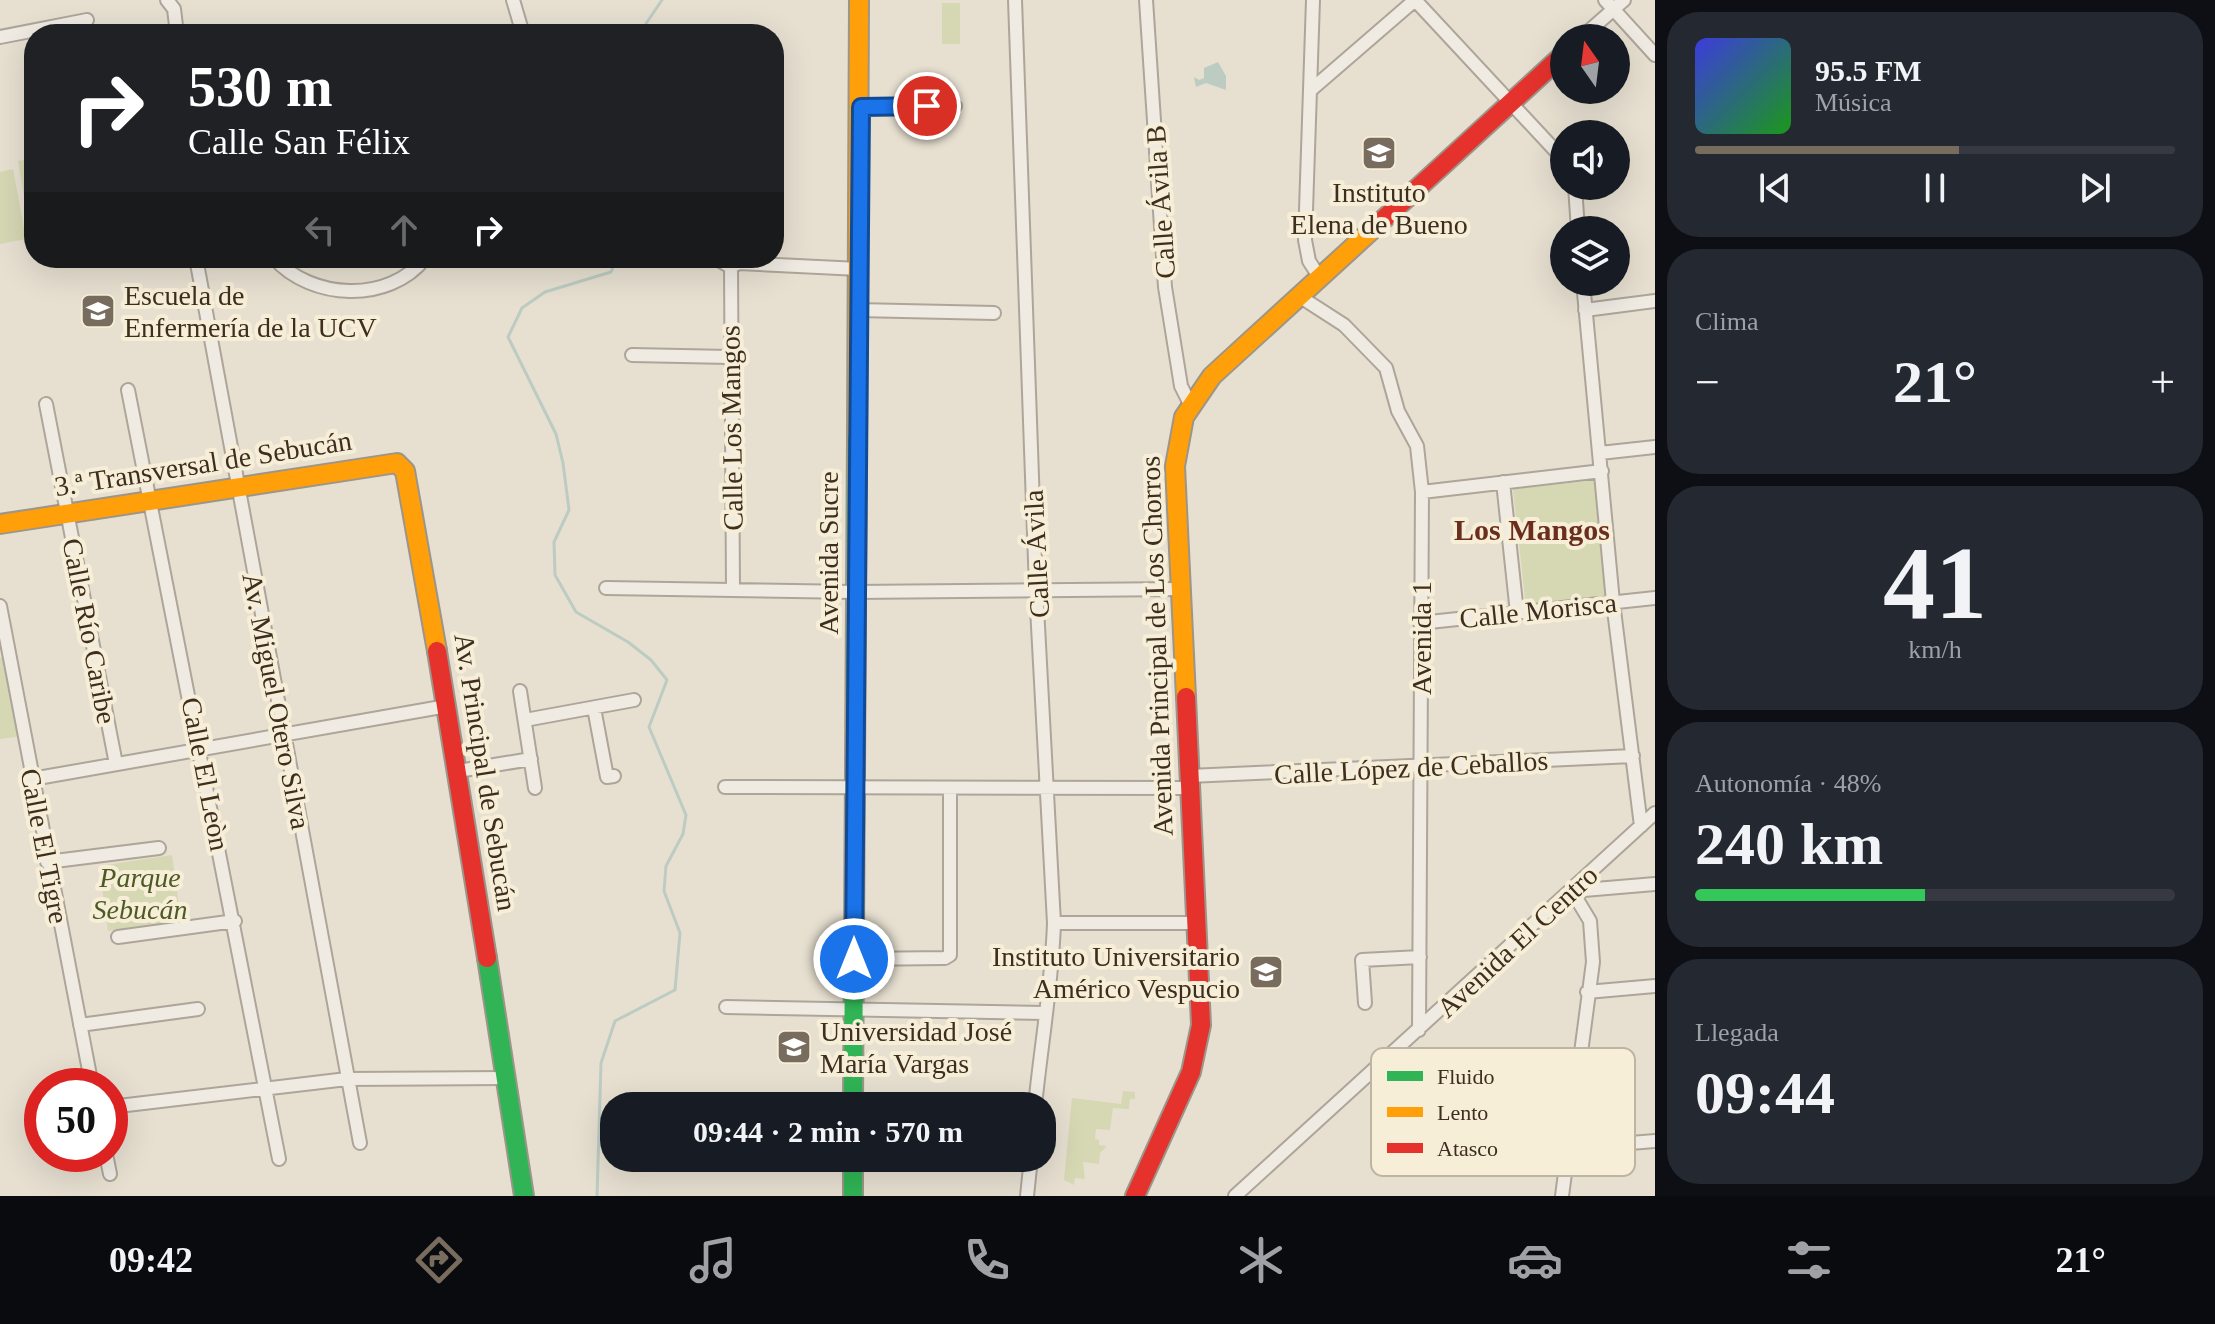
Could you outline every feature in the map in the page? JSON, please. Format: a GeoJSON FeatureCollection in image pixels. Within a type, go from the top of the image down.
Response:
{"type":"FeatureCollection","features":[{"type":"Feature","properties":{"kind":"street"},"geometry":{"type":"LineString","coordinates":[[513,0],[520,24]]}},
{"type":"Feature","properties":{"kind":"street","name":"Avenida Sucre"},"geometry":{"type":"LineString","coordinates":[[853,1092],[861,107],[859,0]]}},
{"type":"Feature","properties":{"kind":"street","name":"Calle Ávila"},"geometry":{"type":"LineString","coordinates":[[1015,0],[1036,589],[1054,923],[1053,967],[1044,1013],[1036,1092]]}},
{"type":"Feature","properties":{"kind":"street","name":"Calle Ávila B"},"geometry":{"type":"LineString","coordinates":[[1146,0],[1165,287],[1181,386],[1189,402]]}},
{"type":"Feature","properties":{"kind":"street"},"geometry":{"type":"LineString","coordinates":[[1313,0],[1305,240],[1309,261],[1320,278]]}},
{"type":"Feature","properties":{"kind":"street"},"geometry":{"type":"LineString","coordinates":[[1312,89],[1415,0],[1550,144]]}},
{"type":"Feature","properties":{"kind":"street"},"geometry":{"type":"LineString","coordinates":[[1593,24],[1609,5],[1624,0]]}},
{"type":"Feature","properties":{"kind":"street"},"geometry":{"type":"LineString","coordinates":[[173,3],[176,24]]}},
{"type":"Feature","properties":{"kind":"street"},"geometry":{"type":"LineString","coordinates":[[1609,5],[1655,55]]}},
{"type":"Feature","properties":{"kind":"street"},"geometry":{"type":"LineString","coordinates":[[67,24],[87,20]]}},
{"type":"Feature","properties":{"kind":"street"},"geometry":{"type":"LineString","coordinates":[[0,37],[24,32]]}},
{"type":"Feature","properties":{"kind":"street","name":"Avenida Principal de Los Chorros"},"geometry":{"type":"LineString","coordinates":[[1133,1192],[1172,1118],[1198,1047],[1201,1025],[1194,923],[1176,455],[1189,402],[1212,376],[1550,66]]}},
{"type":"Feature","properties":{"kind":"street"},"geometry":{"type":"LineString","coordinates":[[861,107],[955,106]]}},
{"type":"Feature","properties":{"kind":"street"},"geometry":{"type":"LineString","coordinates":[[784,265],[859,269]]}},
{"type":"Feature","properties":{"kind":"street","name":"Av. Miguel Otero Silva"},"geometry":{"type":"LineString","coordinates":[[198,268],[360,1143]]}},
{"type":"Feature","properties":{"kind":"street"},"geometry":{"type":"LineString","coordinates":[[287,268],[306,282],[327,289],[358,292],[402,279],[414,268]]}},
{"type":"Feature","properties":{"kind":"street","name":"Calle Los Mangos"},"geometry":{"type":"LineString","coordinates":[[731,268],[733,589]]}},
{"type":"Feature","properties":{"kind":"street","name":"Avenida 1"},"geometry":{"type":"LineString","coordinates":[[1299,296],[1344,325],[1386,368],[1398,411],[1417,446],[1422,492],[1420,623],[1423,768],[1419,1030]]}},
{"type":"Feature","properties":{"kind":"street"},"geometry":{"type":"LineString","coordinates":[[1584,296],[1613,602],[1641,826]]}},
{"type":"Feature","properties":{"kind":"street"},"geometry":{"type":"LineString","coordinates":[[1585,310],[1655,301]]}},
{"type":"Feature","properties":{"kind":"street"},"geometry":{"type":"LineString","coordinates":[[857,310],[994,313]]}},
{"type":"Feature","properties":{"kind":"street"},"geometry":{"type":"LineString","coordinates":[[632,355],[730,357]]}},
{"type":"Feature","properties":{"kind":"street","name":"Calle El Leòn"},"geometry":{"type":"LineString","coordinates":[[128,390],[235,921],[279,1159]]}},
{"type":"Feature","properties":{"kind":"street","name":"Calle Río Caribe"},"geometry":{"type":"LineString","coordinates":[[46,404],[116,764]]}},
{"type":"Feature","properties":{"kind":"street"},"geometry":{"type":"LineString","coordinates":[[1600,453],[1655,447]]}},
{"type":"Feature","properties":{"kind":"street","name":"3.ª Transversal de Sebucán"},"geometry":{"type":"LineString","coordinates":[[0,524],[386,462],[397,463],[409,476]]}},
{"type":"Feature","properties":{"kind":"street"},"geometry":{"type":"LineString","coordinates":[[1422,492],[1602,471]]}},
{"type":"Feature","properties":{"kind":"street","name":"Av. Principal de Sebucán"},"geometry":{"type":"LineString","coordinates":[[409,476],[508,1078],[524,1196]]}},
{"type":"Feature","properties":{"kind":"street"},"geometry":{"type":"LineString","coordinates":[[1503,482],[1517,613]]}},
{"type":"Feature","properties":{"kind":"street"},"geometry":{"type":"LineString","coordinates":[[606,588],[855,592],[1181,589]]}},
{"type":"Feature","properties":{"kind":"street","name":"Calle Morisca"},"geometry":{"type":"LineString","coordinates":[[1420,623],[1655,598]]}},
{"type":"Feature","properties":{"kind":"street","name":"Calle El Tigre"},"geometry":{"type":"LineString","coordinates":[[0,606],[88,1068]]}},
{"type":"Feature","properties":{"kind":"street"},"geometry":{"type":"LineString","coordinates":[[520,691],[535,788]]}},
{"type":"Feature","properties":{"kind":"street"},"geometry":{"type":"LineString","coordinates":[[525,720],[634,700]]}},
{"type":"Feature","properties":{"kind":"street"},"geometry":{"type":"LineString","coordinates":[[32,779],[201,752],[447,706]]}},
{"type":"Feature","properties":{"kind":"street"},"geometry":{"type":"LineString","coordinates":[[594,708],[607,777],[614,776]]}},
{"type":"Feature","properties":{"kind":"street","name":"Calle López de Ceballos"},"geometry":{"type":"LineString","coordinates":[[725,787],[1048,788],[1633,756]]}},
{"type":"Feature","properties":{"kind":"street"},"geometry":{"type":"LineString","coordinates":[[458,771],[531,759]]}},
{"type":"Feature","properties":{"kind":"street"},"geometry":{"type":"LineString","coordinates":[[854,959],[945,958],[950,955],[950,788]]}},
{"type":"Feature","properties":{"kind":"street","name":"Avenida El Centro"},"geometry":{"type":"LineString","coordinates":[[1399,1048],[1655,813]]}},
{"type":"Feature","properties":{"kind":"street"},"geometry":{"type":"LineString","coordinates":[[47,862],[159,848]]}},
{"type":"Feature","properties":{"kind":"street"},"geometry":{"type":"LineString","coordinates":[[1572,891],[1655,884]]}},
{"type":"Feature","properties":{"kind":"street"},"geometry":{"type":"LineString","coordinates":[[1572,891],[1585,908],[1591,929],[1593,962],[1581,1048]]}},
{"type":"Feature","properties":{"kind":"street"},"geometry":{"type":"LineString","coordinates":[[118,937],[235,921]]}},
{"type":"Feature","properties":{"kind":"street"},"geometry":{"type":"LineString","coordinates":[[1054,923],[1194,923]]}},
{"type":"Feature","properties":{"kind":"street"},"geometry":{"type":"LineString","coordinates":[[1365,1003],[1362,960],[1420,957]]}},
{"type":"Feature","properties":{"kind":"street"},"geometry":{"type":"LineString","coordinates":[[1587,992],[1655,986]]}},
{"type":"Feature","properties":{"kind":"street"},"geometry":{"type":"LineString","coordinates":[[726,1007],[1044,1013]]}},
{"type":"Feature","properties":{"kind":"street"},"geometry":{"type":"LineString","coordinates":[[80,1025],[198,1009]]}},
{"type":"Feature","properties":{"kind":"street","name":"Avenida El Centro"},"geometry":{"type":"LineString","coordinates":[[1242,1193],[1371,1074]]}},
{"type":"Feature","properties":{"kind":"street"},"geometry":{"type":"LineString","coordinates":[[128,1105],[347,1079],[508,1078]]}},
{"type":"Feature","properties":{"kind":"street"},"geometry":{"type":"LineString","coordinates":[[1635,1143],[1655,1141]]}},
{"type":"Feature","properties":{"kind":"street"},"geometry":{"type":"LineString","coordinates":[[853,1172],[853,1196]]}},
{"type":"Feature","properties":{"kind":"street"},"geometry":{"type":"LineString","coordinates":[[1027,1196],[1030,1172]]}},
{"type":"Feature","properties":{"kind":"street"},"geometry":{"type":"LineString","coordinates":[[1562,1196],[1565,1176]]}},
{"type":"Feature","properties":{"kind":"green space"},"geometry":{"type":"Polygon","coordinates":[[[942,3],[960,3],[960,44],[942,44],[942,3]]]}},
{"type":"Feature","properties":{"kind":"green space"},"geometry":{"type":"Polygon","coordinates":[[[24,160],[24,197],[18,161],[24,160]]]}},
{"type":"Feature","properties":{"kind":"green space"},"geometry":{"type":"Polygon","coordinates":[[[13,169],[24,239],[0,244],[0,172],[13,169]]]}},
{"type":"Feature","properties":{"kind":"green space"},"geometry":{"type":"Polygon","coordinates":[[[1598,480],[1611,598],[1526,607],[1513,489],[1598,480]]]}},
{"type":"Feature","properties":{"kind":"green space"},"geometry":{"type":"Polygon","coordinates":[[[11,656],[23,736],[0,739],[0,658],[11,656]]]}},
{"type":"Feature","properties":{"kind":"green space","name":"Parque Sebucán"},"geometry":{"type":"Polygon","coordinates":[[[172,855],[181,921],[108,931],[99,866],[172,855]]]}},
{"type":"Feature","properties":{"kind":"green space"},"geometry":{"type":"Polygon","coordinates":[[[1123,1091],[1135,1092],[1135,1099],[1130,1099],[1129,1109],[1113,1108],[1110,1130],[1096,1129],[1095,1139],[1099,1140],[1099,1145],[1107,1146],[1100,1153],[1099,1164],[1083,1162],[1085,1179],[1075,1178],[1074,1185],[1064,1180],[1072,1098],[1121,1104],[1123,1091]]]}},
{"type":"Feature","properties":{"kind":"shaded area"},"geometry":{"type":"Polygon","coordinates":[[[1218,62],[1226,76],[1226,90],[1206,83],[1196,87],[1194,77],[1199,80],[1204,78],[1204,68],[1218,62]]]}},
{"type":"Feature","properties":{"kind":"waterway"},"geometry":{"type":"LineString","coordinates":[[646,24],[662,0]]}},
{"type":"Feature","properties":{"kind":"waterway"},"geometry":{"type":"LineString","coordinates":[[597,1196],[601,1063],[615,1021],[675,990],[680,933],[664,891],[666,866],[683,834],[686,815],[649,727],[667,680],[651,660],[628,642],[576,612],[555,575],[554,542],[569,510],[563,463],[556,434],[508,337],[522,308],[545,292],[611,272],[613,268]]}},
{"type":"Feature","properties":{"kind":"traffic: fast"},"geometry":{"type":"LineString","coordinates":[[853,1092],[857,435]]}},
{"type":"Feature","properties":{"kind":"traffic: fast"},"geometry":{"type":"LineString","coordinates":[[487,958],[524,1196]]}},
{"type":"Feature","properties":{"kind":"traffic: fast"},"geometry":{"type":"LineString","coordinates":[[853,1172],[853,1196]]}},
{"type":"Feature","properties":{"kind":"traffic: slow"},"geometry":{"type":"LineString","coordinates":[[857,435],[859,0]]}},
{"type":"Feature","properties":{"kind":"traffic: slow"},"geometry":{"type":"LineString","coordinates":[[1186,697],[1175,466],[1184,417],[1212,376],[1374,228]]}},
{"type":"Feature","properties":{"kind":"traffic: slow"},"geometry":{"type":"LineString","coordinates":[[0,524],[397,463],[405,471],[437,651]]}},
{"type":"Feature","properties":{"kind":"traffic: jam"},"geometry":{"type":"LineString","coordinates":[[1374,228],[1550,67]]}},
{"type":"Feature","properties":{"kind":"traffic: jam"},"geometry":{"type":"LineString","coordinates":[[437,651],[487,958]]}},
{"type":"Feature","properties":{"kind":"traffic: jam"},"geometry":{"type":"LineString","coordinates":[[1135,1196],[1191,1072],[1201,1025],[1186,697]]}},
{"type":"Feature","properties":{"kind":"place","name":"Instituto Elena de Bueno"},"geometry":{"type":"Point","coordinates":[1379,153]}},
{"type":"Feature","properties":{"kind":"place","name":"Escuela de Enfermería de la UCV"},"geometry":{"type":"Point","coordinates":[98,311]}},
{"type":"Feature","properties":{"kind":"place","name":"Instituto Universitario Américo Vespucio"},"geometry":{"type":"Point","coordinates":[1266,972]}},
{"type":"Feature","properties":{"kind":"place","name":"Universidad José María Vargas"},"geometry":{"type":"Point","coordinates":[794,1047]}},
{"type":"Feature","properties":{"kind":"district","name":"Los Mangos"},"geometry":{"type":"Point","coordinates":[1532,530]}},
{"type":"Feature","properties":{"kind":"route"},"geometry":{"type":"LineString","coordinates":[[854,959],[861,107],[927,106]]}}]}
